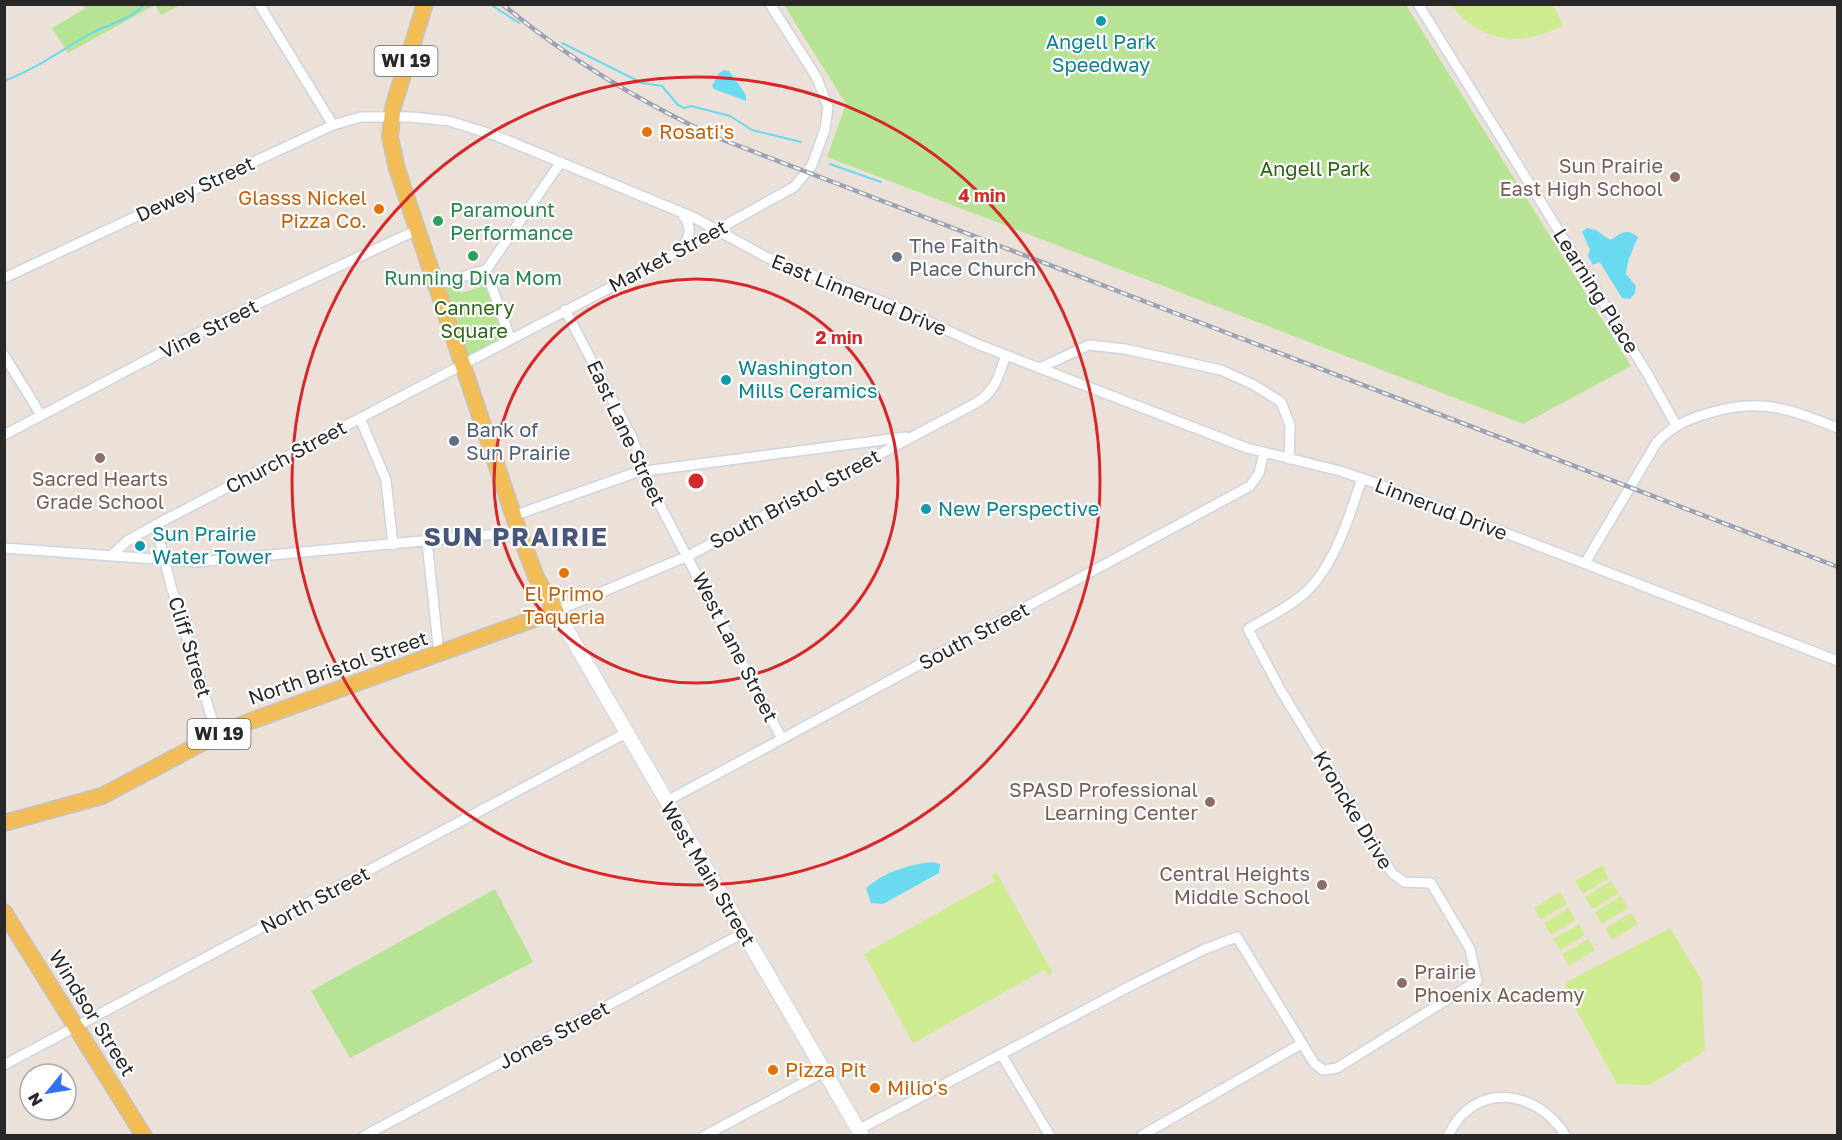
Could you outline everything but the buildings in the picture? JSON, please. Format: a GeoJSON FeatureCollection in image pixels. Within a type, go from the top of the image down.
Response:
{"type":"FeatureCollection","features":[{"type":"Feature","properties":{"kind":"main road","name":"WI 19"},"geometry":{"type":"LineString","coordinates":[[425,4],[391,118],[390,137],[397,169],[417,230],[441,284],[462,365],[513,516],[536,577],[556,611]]}},
{"type":"Feature","properties":{"kind":"main road","name":"North Bristol Street"},"geometry":{"type":"LineString","coordinates":[[6,820],[102,796],[217,735],[556,611]]}},
{"type":"Feature","properties":{"kind":"main road","name":"West Main Street"},"geometry":{"type":"LineString","coordinates":[[556,611],[665,802],[860,1133]]}},
{"type":"Feature","properties":{"kind":"main road","name":"Windsor Street"},"geometry":{"type":"LineString","coordinates":[[4,912],[144,1136]]}},
{"type":"Feature","properties":{"kind":"street"},"geometry":{"type":"LineString","coordinates":[[259,4],[333,124]]}},
{"type":"Feature","properties":{"kind":"street","name":"Market Street"},"geometry":{"type":"LineString","coordinates":[[462,365],[719,230],[784,194],[801,180],[818,150],[828,107],[817,78],[771,4]]}},
{"type":"Feature","properties":{"kind":"street","name":"Learning Place"},"geometry":{"type":"LineString","coordinates":[[1418,4],[1647,373],[1676,425]]}},
{"type":"Feature","properties":{"kind":"street","name":"Dewey Street"},"geometry":{"type":"LineString","coordinates":[[4,278],[333,124],[361,117],[391,118]]}},
{"type":"Feature","properties":{"kind":"street","name":"East Linnerud Drive"},"geometry":{"type":"LineString","coordinates":[[391,118],[449,121],[497,136],[681,212],[719,230],[766,257],[894,306],[1006,355],[1042,367]]}},
{"type":"Feature","properties":{"kind":"street"},"geometry":{"type":"LineString","coordinates":[[441,284],[482,273],[561,162]]}},
{"type":"Feature","properties":{"kind":"street"},"geometry":{"type":"LineString","coordinates":[[677,252],[690,235],[689,222],[681,212]]}},
{"type":"Feature","properties":{"kind":"street","name":"Vine Street"},"geometry":{"type":"LineString","coordinates":[[4,435],[227,318],[417,230]]}},
{"type":"Feature","properties":{"kind":"street"},"geometry":{"type":"LineString","coordinates":[[482,273],[488,276],[504,328],[510,338]]}},
{"type":"Feature","properties":{"kind":"street","name":"East Lane Street"},"geometry":{"type":"LineString","coordinates":[[565,310],[632,437],[644,471],[688,556]]}},
{"type":"Feature","properties":{"kind":"street"},"geometry":{"type":"LineString","coordinates":[[1042,367],[1089,345],[1125,349],[1221,370],[1254,385],[1281,402],[1290,425],[1289,459]]}},
{"type":"Feature","properties":{"kind":"street"},"geometry":{"type":"LineString","coordinates":[[4,355],[41,415]]}},
{"type":"Feature","properties":{"kind":"street","name":"South Bristol Street"},"geometry":{"type":"LineString","coordinates":[[556,611],[688,556],[984,398],[996,384],[1006,355]]}},
{"type":"Feature","properties":{"kind":"street","name":"Church Street"},"geometry":{"type":"LineString","coordinates":[[113,554],[127,541],[156,525],[462,365]]}},
{"type":"Feature","properties":{"kind":"street","name":"Linnerud Drive"},"geometry":{"type":"LineString","coordinates":[[1042,367],[1264,453],[1362,478],[1838,661]]}},
{"type":"Feature","properties":{"kind":"street"},"geometry":{"type":"LineString","coordinates":[[1585,563],[1657,442],[1676,425],[1725,408],[1757,404],[1787,409],[1838,428]]}},
{"type":"Feature","properties":{"kind":"street"},"geometry":{"type":"LineString","coordinates":[[360,418],[386,480],[393,545]]}},
{"type":"Feature","properties":{"kind":"street"},"geometry":{"type":"LineString","coordinates":[[513,516],[644,471],[911,436]]}},
{"type":"Feature","properties":{"kind":"street","name":"South Street"},"geometry":{"type":"LineString","coordinates":[[665,802],[1250,486],[1259,473],[1264,453]]}},
{"type":"Feature","properties":{"kind":"street","name":"Kroncke Drive"},"geometry":{"type":"LineString","coordinates":[[860,1133],[1001,1054],[1176,963],[1237,936],[1301,1044],[1314,1063],[1323,1070],[1337,1068],[1472,985],[1478,978],[1470,961],[1470,949],[1431,883],[1404,882],[1392,873],[1280,689],[1248,629],[1300,597],[1316,581],[1331,556],[1362,478]]}},
{"type":"Feature","properties":{"kind":"street","name":"Cliff Street"},"geometry":{"type":"LineString","coordinates":[[156,525],[217,735]]}},
{"type":"Feature","properties":{"kind":"street"},"geometry":{"type":"LineString","coordinates":[[4,548],[113,554],[165,561],[220,560],[519,532]]}},
{"type":"Feature","properties":{"kind":"street"},"geometry":{"type":"LineString","coordinates":[[427,542],[439,654]]}},
{"type":"Feature","properties":{"kind":"street","name":"West Lane Street"},"geometry":{"type":"LineString","coordinates":[[688,556],[782,739]]}},
{"type":"Feature","properties":{"kind":"street","name":"North Street"},"geometry":{"type":"LineString","coordinates":[[4,1065],[626,734]]}},
{"type":"Feature","properties":{"kind":"street","name":"Jones Street"},"geometry":{"type":"LineString","coordinates":[[364,1136],[743,933]]}},
{"type":"Feature","properties":{"kind":"street"},"geometry":{"type":"LineString","coordinates":[[1141,1136],[1301,1044]]}},
{"type":"Feature","properties":{"kind":"street"},"geometry":{"type":"LineString","coordinates":[[1001,1054],[1050,1136]]}},
{"type":"Feature","properties":{"kind":"street"},"geometry":{"type":"LineString","coordinates":[[704,1136],[824,1072]]}},
{"type":"Feature","properties":{"kind":"street"},"geometry":{"type":"LineString","coordinates":[[1449,1136],[1464,1112],[1474,1105],[1493,1099],[1514,1097],[1530,1101],[1545,1110],[1566,1136]]}},
{"type":"Feature","properties":{"kind":"green space"},"geometry":{"type":"Polygon","coordinates":[[[81,5],[155,5],[68,53],[52,28],[86,8],[81,5]]]}},
{"type":"Feature","properties":{"kind":"green space"},"geometry":{"type":"Polygon","coordinates":[[[155,5],[180,5],[161,15],[155,5]]]}},
{"type":"Feature","properties":{"kind":"green space","name":"Angell Park"},"geometry":{"type":"Polygon","coordinates":[[[784,5],[1406,5],[1631,366],[1523,424],[827,157],[846,104],[784,5]]]}},
{"type":"Feature","properties":{"kind":"green space"},"geometry":{"type":"Polygon","coordinates":[[[1451,5],[1553,5],[1563,25],[1533,37],[1502,38],[1475,27],[1451,5]]]}},
{"type":"Feature","properties":{"kind":"green space","name":"Cannery Square"},"geometry":{"type":"Polygon","coordinates":[[[481,271],[510,338],[462,365],[436,285],[452,280],[461,293],[481,287],[472,274],[481,271]]]}},
{"type":"Feature","properties":{"kind":"green space"},"geometry":{"type":"Polygon","coordinates":[[[1602,865],[1609,878],[1583,894],[1575,881],[1602,865]]]}},
{"type":"Feature","properties":{"kind":"green space"},"geometry":{"type":"Polygon","coordinates":[[[996,872],[1053,973],[1048,975],[1044,970],[913,1043],[864,954],[995,881],[992,875],[996,872]]]}},
{"type":"Feature","properties":{"kind":"green space"},"geometry":{"type":"Polygon","coordinates":[[[1611,881],[1619,893],[1593,909],[1585,897],[1611,881]]]}},
{"type":"Feature","properties":{"kind":"green space"},"geometry":{"type":"Polygon","coordinates":[[[495,889],[533,962],[350,1058],[311,991],[495,889]]]}},
{"type":"Feature","properties":{"kind":"green space"},"geometry":{"type":"Polygon","coordinates":[[[1560,892],[1567,904],[1541,920],[1534,908],[1560,892]]]}},
{"type":"Feature","properties":{"kind":"green space"},"geometry":{"type":"Polygon","coordinates":[[[1621,896],[1628,908],[1602,924],[1595,912],[1621,896]]]}},
{"type":"Feature","properties":{"kind":"green space"},"geometry":{"type":"Polygon","coordinates":[[[1569,908],[1576,920],[1551,935],[1544,923],[1569,908]]]}},
{"type":"Feature","properties":{"kind":"green space"},"geometry":{"type":"Polygon","coordinates":[[[1631,913],[1638,924],[1612,940],[1605,928],[1631,913]]]}},
{"type":"Feature","properties":{"kind":"green space"},"geometry":{"type":"Polygon","coordinates":[[[1579,924],[1585,935],[1560,950],[1553,939],[1579,924]]]}},
{"type":"Feature","properties":{"kind":"green space"},"geometry":{"type":"Polygon","coordinates":[[[1670,928],[1702,981],[1705,1051],[1650,1085],[1617,1084],[1565,990],[1567,982],[1670,928]]]}},
{"type":"Feature","properties":{"kind":"green space"},"geometry":{"type":"Polygon","coordinates":[[[1588,939],[1595,950],[1569,966],[1562,954],[1588,939]]]}},
{"type":"Feature","properties":{"kind":"water"},"geometry":{"type":"Polygon","coordinates":[[[724,70],[729,71],[746,95],[746,101],[714,89],[712,86],[719,73],[724,70]]]}},
{"type":"Feature","properties":{"kind":"water"},"geometry":{"type":"Polygon","coordinates":[[[1587,228],[1596,230],[1610,240],[1627,232],[1638,237],[1626,274],[1636,286],[1635,293],[1630,299],[1622,298],[1599,262],[1593,265],[1588,256],[1590,250],[1582,232],[1587,228]]]}},
{"type":"Feature","properties":{"kind":"water"},"geometry":{"type":"Polygon","coordinates":[[[932,862],[940,864],[939,873],[883,904],[871,903],[866,888],[873,882],[897,870],[932,862]]]}},
{"type":"Feature","properties":{"kind":"waterway"},"geometry":{"type":"LineString","coordinates":[[4,81],[36,66],[95,31],[125,18],[145,4]]}},
{"type":"Feature","properties":{"kind":"waterway"},"geometry":{"type":"LineString","coordinates":[[490,4],[519,23]]}},
{"type":"Feature","properties":{"kind":"waterway"},"geometry":{"type":"LineString","coordinates":[[562,43],[642,83],[662,86],[678,105],[684,108],[691,106],[730,116],[752,130],[801,142]]}},
{"type":"Feature","properties":{"kind":"waterway"},"geometry":{"type":"LineString","coordinates":[[830,164],[881,182]]}},
{"type":"Feature","properties":{"kind":"railway"},"geometry":{"type":"LineString","coordinates":[[502,4],[552,43],[606,78],[661,110],[718,138],[1838,567]]}},
{"type":"Feature","properties":{"kind":"place","name":"Angell Park Speedway"},"geometry":{"type":"Point","coordinates":[1101,21]}},
{"type":"Feature","properties":{"kind":"place","name":"Rosati's"},"geometry":{"type":"Point","coordinates":[647,132]}},
{"type":"Feature","properties":{"kind":"place","name":"Sun Prairie East High School"},"geometry":{"type":"Point","coordinates":[1675,177]}},
{"type":"Feature","properties":{"kind":"place","name":"Glasss Nickel Pizza Co."},"geometry":{"type":"Point","coordinates":[379,209]}},
{"type":"Feature","properties":{"kind":"place","name":"Paramount Performance"},"geometry":{"type":"Point","coordinates":[438,221]}},
{"type":"Feature","properties":{"kind":"place","name":"Running Diva Mom"},"geometry":{"type":"Point","coordinates":[473,256]}},
{"type":"Feature","properties":{"kind":"place","name":"The Faith Place Church"},"geometry":{"type":"Point","coordinates":[897,257]}},
{"type":"Feature","properties":{"kind":"place","name":"Washington Mills Ceramics"},"geometry":{"type":"Point","coordinates":[726,380]}},
{"type":"Feature","properties":{"kind":"place","name":"Bank of Sun Prairie"},"geometry":{"type":"Point","coordinates":[454,441]}},
{"type":"Feature","properties":{"kind":"place","name":"Sacred Hearts Grade School"},"geometry":{"type":"Point","coordinates":[100,458]}},
{"type":"Feature","properties":{"kind":"place","name":"New Perspective"},"geometry":{"type":"Point","coordinates":[926,509]}},
{"type":"Feature","properties":{"kind":"place","name":"Sun Prairie Water Tower"},"geometry":{"type":"Point","coordinates":[140,546]}},
{"type":"Feature","properties":{"kind":"place","name":"El Primo Taqueria"},"geometry":{"type":"Point","coordinates":[564,573]}},
{"type":"Feature","properties":{"kind":"place","name":"SPASD Professional Learning Center"},"geometry":{"type":"Point","coordinates":[1210,802]}},
{"type":"Feature","properties":{"kind":"place","name":"Central Heights Middle School"},"geometry":{"type":"Point","coordinates":[1322,885]}},
{"type":"Feature","properties":{"kind":"place","name":"Prairie Phoenix Academy"},"geometry":{"type":"Point","coordinates":[1402,983]}},
{"type":"Feature","properties":{"kind":"place","name":"Pizza Pit"},"geometry":{"type":"Point","coordinates":[773,1070]}},
{"type":"Feature","properties":{"kind":"place","name":"Milio's"},"geometry":{"type":"Point","coordinates":[875,1088]}},
{"type":"Feature","properties":{"kind":"district","name":"SUN PRAIRIE"},"geometry":{"type":"Point","coordinates":[516,537]}}]}
